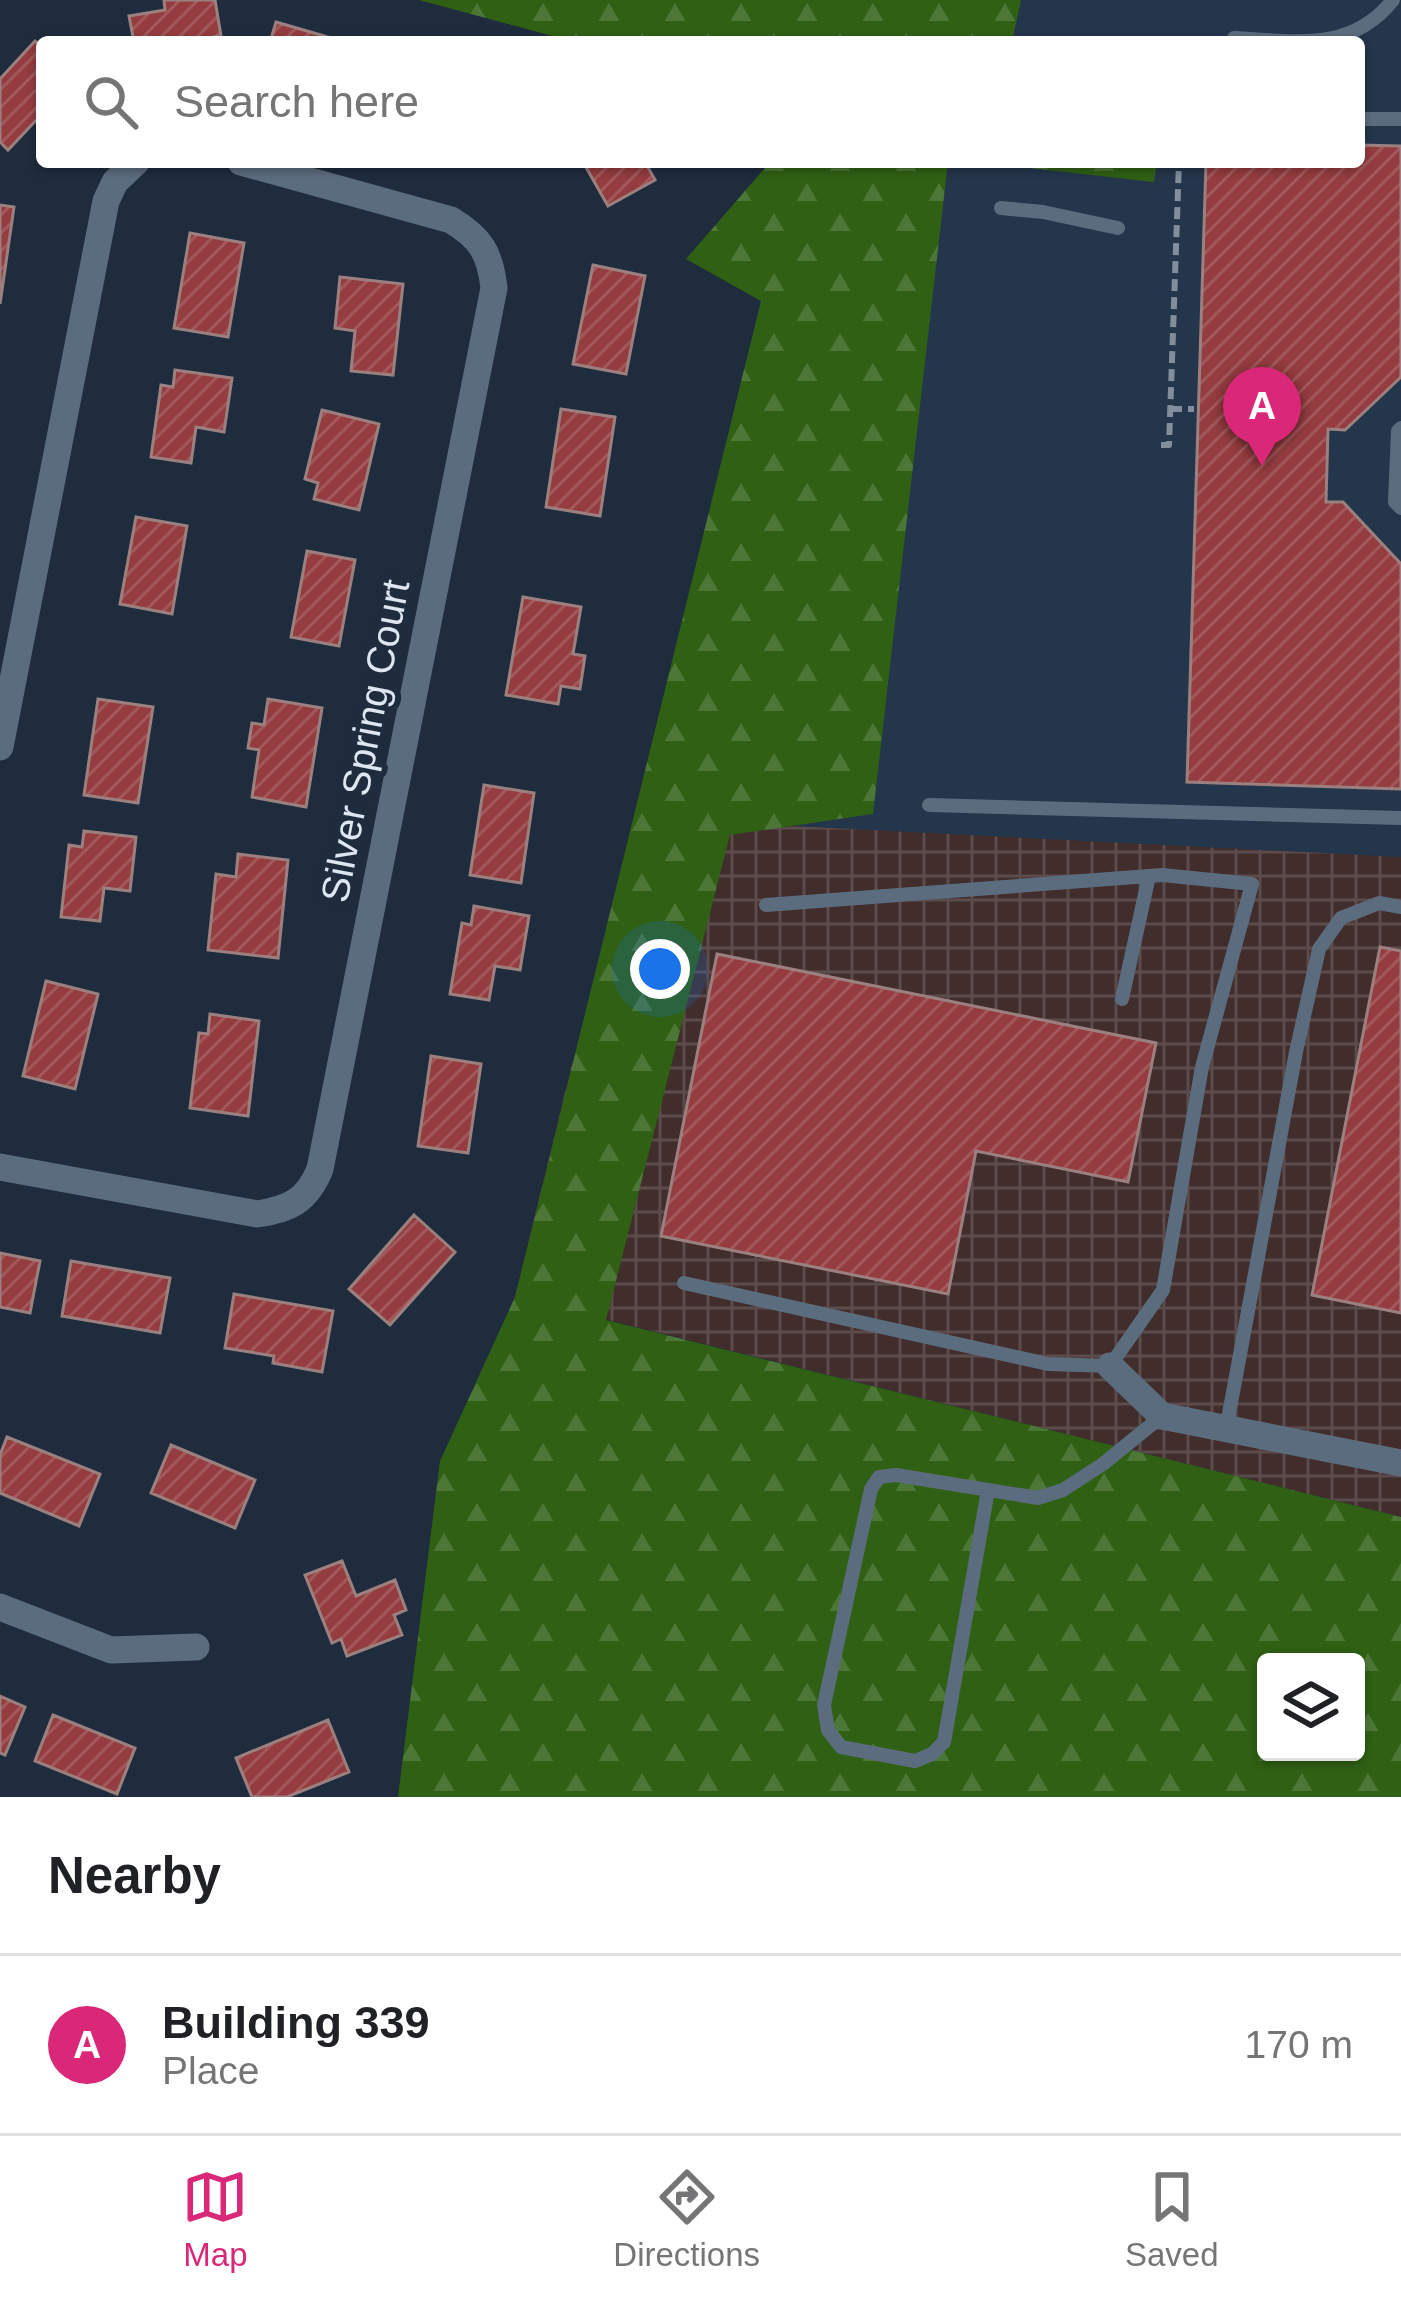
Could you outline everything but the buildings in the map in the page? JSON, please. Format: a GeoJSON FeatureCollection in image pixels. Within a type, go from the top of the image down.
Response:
{"type":"FeatureCollection","features":[{"type":"Feature","properties":{"kind":"street"},"geometry":{"type":"LineString","coordinates":[[0,747],[106,201],[115,182],[130,168]]}},
{"type":"Feature","properties":{"kind":"street","name":"Silver Spring Court"},"geometry":{"type":"LineString","coordinates":[[0,1168],[256,1214],[297,1202],[312,1188],[320,1169],[494,288],[484,248],[470,231],[451,220],[264,168]]}},
{"type":"Feature","properties":{"kind":"street"},"geometry":{"type":"LineString","coordinates":[[1110,1366],[1162,1416],[1401,1463]]}},
{"type":"Feature","properties":{"kind":"street"},"geometry":{"type":"LineString","coordinates":[[0,1607],[111,1650],[196,1647]]}},
{"type":"Feature","properties":{"kind":"lane"},"geometry":{"type":"LineString","coordinates":[[1345,36],[1375,21],[1393,0]]}},
{"type":"Feature","properties":{"kind":"lane"},"geometry":{"type":"LineString","coordinates":[[1365,118],[1401,119]]}},
{"type":"Feature","properties":{"kind":"lane"},"geometry":{"type":"LineString","coordinates":[[1001,208],[1118,228]]}},
{"type":"Feature","properties":{"kind":"lane"},"geometry":{"type":"LineString","coordinates":[[1401,428],[1395,502],[1401,508]]}},
{"type":"Feature","properties":{"kind":"lane"},"geometry":{"type":"LineString","coordinates":[[929,805],[1401,818]]}},
{"type":"Feature","properties":{"kind":"lane"},"geometry":{"type":"LineString","coordinates":[[1122,999],[1149,876]]}},
{"type":"Feature","properties":{"kind":"lane"},"geometry":{"type":"LineString","coordinates":[[684,1283],[1048,1364],[1110,1366],[1163,1290],[1202,1067],[1252,884],[1149,876],[766,905]]}},
{"type":"Feature","properties":{"kind":"lane"},"geometry":{"type":"LineString","coordinates":[[1226,1430],[1319,950],[1340,918],[1379,903],[1401,907]]}},
{"type":"Feature","properties":{"kind":"lane"},"geometry":{"type":"LineString","coordinates":[[988,1490],[944,1742],[915,1761],[841,1747],[828,1730],[824,1705],[871,1489],[879,1478],[896,1475],[1038,1498],[1063,1490],[1103,1464],[1162,1416]]}},
{"type":"Feature","properties":{"kind":"path"},"geometry":{"type":"LineString","coordinates":[[1161,445],[1168,446],[1179,168]]}},
{"type":"Feature","properties":{"kind":"path"},"geometry":{"type":"LineString","coordinates":[[1163,294],[1174,294]]}},
{"type":"Feature","properties":{"kind":"path"},"geometry":{"type":"LineString","coordinates":[[1162,323],[1173,323]]}},
{"type":"Feature","properties":{"kind":"path"},"geometry":{"type":"LineString","coordinates":[[1161,354],[1172,355]]}},
{"type":"Feature","properties":{"kind":"path"},"geometry":{"type":"LineString","coordinates":[[1159,412],[1194,409]]}},
{"type":"Feature","properties":{"kind":"shaded area"},"geometry":{"type":"Polygon","coordinates":[[[426,0],[1401,0],[1401,857],[673,820],[811,168],[1365,168],[1365,36],[562,36],[426,0]]]}},
{"type":"Feature","properties":{"kind":"shaded area"},"geometry":{"type":"Polygon","coordinates":[[[673,820],[1401,857],[1401,1517],[515,1297],[572,1063],[623,1072],[673,820]]]}},
{"type":"Feature","properties":{"kind":"green space"},"geometry":{"type":"Polygon","coordinates":[[[419,0],[1021,0],[1013,36],[553,36],[419,0]]]}},
{"type":"Feature","properties":{"kind":"green space"},"geometry":{"type":"Polygon","coordinates":[[[765,168],[947,168],[873,814],[730,835],[606,1320],[1401,1517],[1401,1797],[398,1797],[440,1461],[515,1297],[761,301],[686,259],[765,168]]]}},
{"type":"Feature","properties":{"kind":"green space"},"geometry":{"type":"Polygon","coordinates":[[[1030,168],[1156,168],[1154,182],[1030,168]]]}},
{"type":"Feature","properties":{"kind":"place","name":"Building 339"},"geometry":{"type":"Point","coordinates":[1262,466]}}]}
